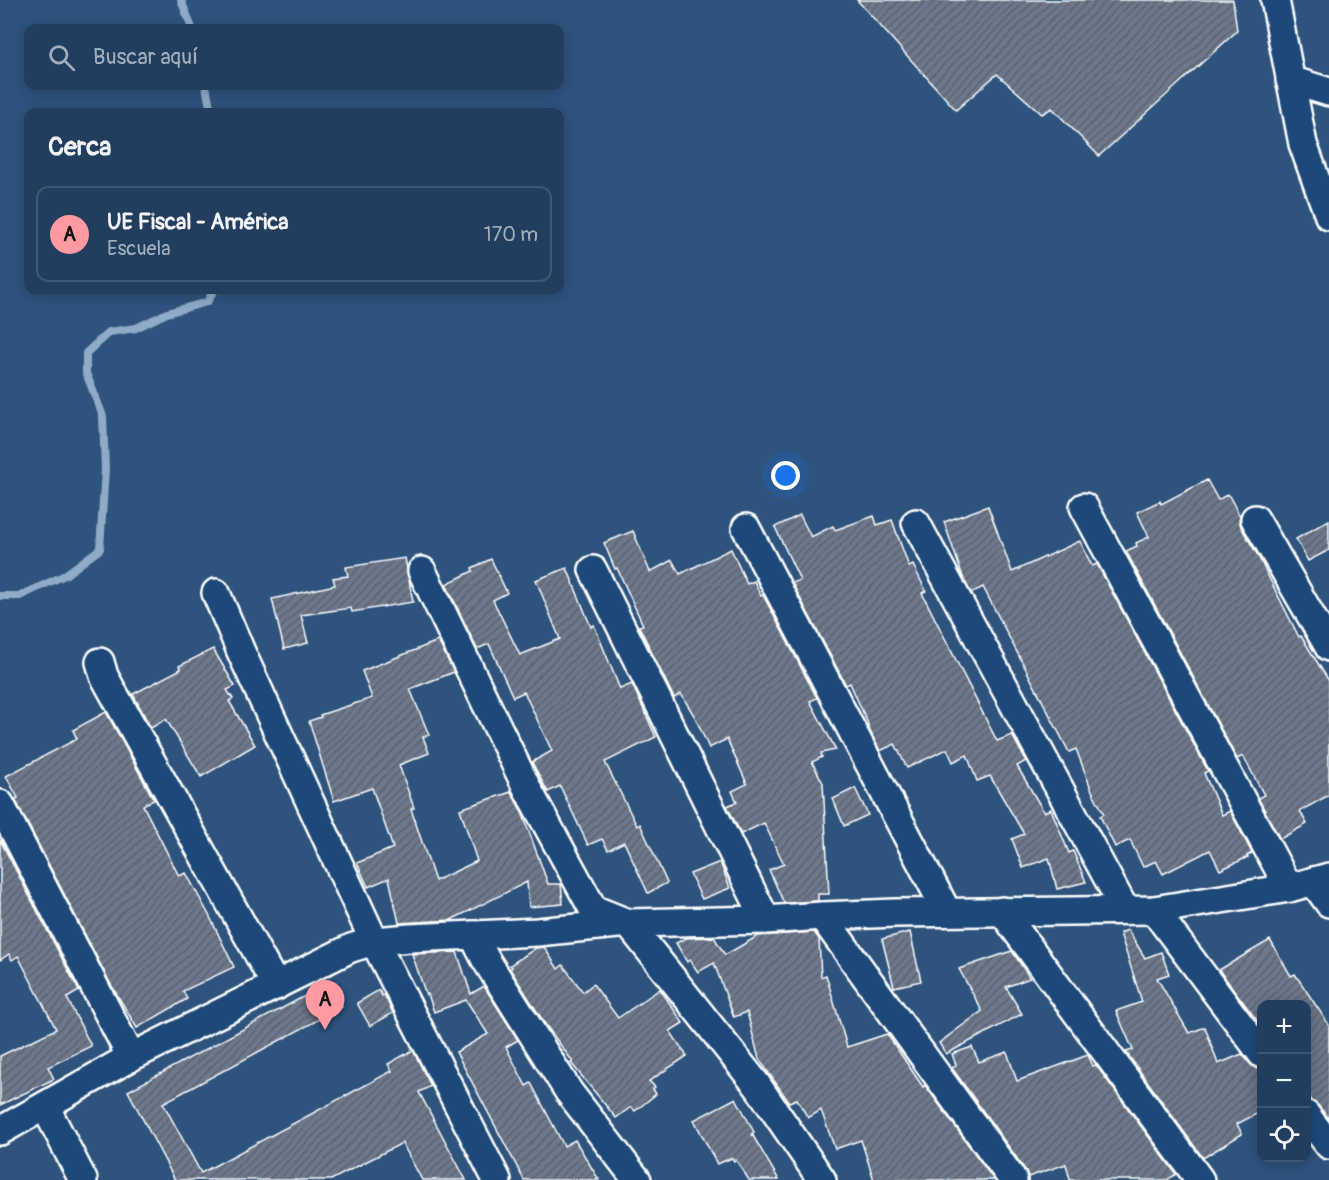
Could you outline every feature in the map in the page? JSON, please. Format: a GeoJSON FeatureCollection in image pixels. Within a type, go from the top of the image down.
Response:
{"type":"FeatureCollection","features":[{"type":"Feature","properties":{"kind":"street"},"geometry":{"type":"LineString","coordinates":[[1275,0],[1303,144],[1329,216]]}},
{"type":"Feature","properties":{"kind":"street"},"geometry":{"type":"LineString","coordinates":[[1290,80],[1329,92]]}},
{"type":"Feature","properties":{"kind":"street"},"geometry":{"type":"LineString","coordinates":[[1084,507],[1310,882],[1329,903]]}},
{"type":"Feature","properties":{"kind":"street"},"geometry":{"type":"LineString","coordinates":[[1255,519],[1329,647]]}},
{"type":"Feature","properties":{"kind":"street"},"geometry":{"type":"LineString","coordinates":[[916,523],[1125,910]]}},
{"type":"Feature","properties":{"kind":"street"},"geometry":{"type":"LineString","coordinates":[[746,528],[946,912]]}},
{"type":"Feature","properties":{"kind":"street"},"geometry":{"type":"LineString","coordinates":[[592,570],[766,920]]}},
{"type":"Feature","properties":{"kind":"street"},"geometry":{"type":"LineString","coordinates":[[422,571],[528,790],[593,909],[628,923],[757,1085],[822,1180]]}},
{"type":"Feature","properties":{"kind":"street"},"geometry":{"type":"LineString","coordinates":[[216,592],[247,665],[375,941],[497,1180]]}},
{"type":"Feature","properties":{"kind":"street"},"geometry":{"type":"LineString","coordinates":[[100,662],[104,676],[276,986]]}},
{"type":"Feature","properties":{"kind":"street"},"geometry":{"type":"LineString","coordinates":[[0,804],[131,1057]]}},
{"type":"Feature","properties":{"kind":"street"},"geometry":{"type":"LineString","coordinates":[[0,1131],[131,1057],[351,948],[375,941],[537,932],[628,923],[946,912],[1154,910],[1310,882]]}},
{"type":"Feature","properties":{"kind":"street"},"geometry":{"type":"LineString","coordinates":[[1154,910],[1257,1047]]}},
{"type":"Feature","properties":{"kind":"street"},"geometry":{"type":"LineString","coordinates":[[1002,911],[1200,1180]]}},
{"type":"Feature","properties":{"kind":"street"},"geometry":{"type":"LineString","coordinates":[[822,916],[1013,1180]]}},
{"type":"Feature","properties":{"kind":"street"},"geometry":{"type":"LineString","coordinates":[[473,935],[486,960],[569,1092],[637,1180]]}},
{"type":"Feature","properties":{"kind":"street"},"geometry":{"type":"LineString","coordinates":[[45,1106],[83,1180]]}},
{"type":"Feature","properties":{"kind":"street"},"geometry":{"type":"LineString","coordinates":[[1311,1122],[1329,1145]]}},
{"type":"Feature","properties":{"kind":"building"},"geometry":{"type":"Polygon","coordinates":[[[857,0],[1233,0],[1237,31],[1099,156],[1052,108],[1042,114],[997,74],[956,110],[857,0]]]}},
{"type":"Feature","properties":{"kind":"building"},"geometry":{"type":"Polygon","coordinates":[[[1207,480],[1218,500],[1228,494],[1240,516],[1241,527],[1299,637],[1301,636],[1329,681],[1329,795],[1300,811],[1307,824],[1280,839],[1258,798],[1264,795],[1243,756],[1237,759],[1126,551],[1149,537],[1137,512],[1160,501],[1161,504],[1207,480]]]}},
{"type":"Feature","properties":{"kind":"building"},"geometry":{"type":"Polygon","coordinates":[[[988,506],[1012,572],[1080,541],[1092,566],[1097,564],[1208,771],[1204,773],[1222,815],[1230,811],[1252,853],[1248,857],[1220,870],[1210,850],[1163,874],[1156,861],[1143,867],[1130,840],[1115,847],[1100,816],[1104,814],[1092,791],[1076,749],[1069,752],[983,587],[971,593],[964,580],[944,522],[988,506]]]}},
{"type":"Feature","properties":{"kind":"building"},"geometry":{"type":"Polygon","coordinates":[[[800,515],[811,537],[833,526],[835,530],[874,516],[877,525],[892,520],[909,567],[913,565],[926,591],[922,593],[997,741],[1012,735],[1026,761],[1017,766],[1044,812],[1051,809],[1069,853],[1073,851],[1086,882],[1057,889],[1049,858],[1023,868],[1012,839],[1024,834],[990,776],[977,781],[967,755],[953,762],[947,749],[907,768],[895,744],[880,751],[850,683],[846,685],[792,583],[800,580],[775,527],[800,515]]]}},
{"type":"Feature","properties":{"kind":"building"},"geometry":{"type":"Polygon","coordinates":[[[1329,520],[1329,550],[1308,561],[1296,539],[1329,520]]]}},
{"type":"Feature","properties":{"kind":"building"},"geometry":{"type":"Polygon","coordinates":[[[633,531],[650,572],[672,560],[680,574],[731,549],[747,584],[754,581],[761,596],[763,595],[817,698],[810,701],[836,750],[821,753],[822,757],[812,762],[823,783],[829,894],[818,894],[818,901],[784,903],[769,870],[784,864],[764,823],[741,834],[727,806],[737,802],[732,791],[747,784],[727,739],[709,748],[695,717],[681,694],[674,698],[639,626],[643,625],[604,543],[633,531]]]}},
{"type":"Feature","properties":{"kind":"building"},"geometry":{"type":"Polygon","coordinates":[[[405,558],[413,602],[352,612],[351,608],[301,615],[308,643],[284,649],[272,599],[335,585],[333,578],[348,576],[346,567],[405,558]]]}},
{"type":"Feature","properties":{"kind":"building"},"geometry":{"type":"Polygon","coordinates":[[[491,559],[507,593],[493,600],[520,655],[560,639],[536,580],[567,568],[591,627],[594,625],[620,689],[632,684],[656,737],[605,762],[637,826],[640,824],[667,883],[648,893],[624,842],[608,850],[602,839],[588,845],[560,786],[548,792],[532,762],[552,751],[524,692],[513,697],[489,644],[477,649],[446,584],[491,559]]]}},
{"type":"Feature","properties":{"kind":"building"},"geometry":{"type":"Polygon","coordinates":[[[438,641],[454,672],[410,689],[429,735],[423,737],[429,753],[399,765],[435,881],[477,861],[460,809],[511,792],[522,812],[548,884],[561,884],[563,904],[529,907],[527,882],[451,920],[399,923],[389,878],[368,887],[357,863],[393,848],[372,788],[334,801],[309,721],[321,717],[320,715],[372,698],[362,671],[438,641]]]}},
{"type":"Feature","properties":{"kind":"building"},"geometry":{"type":"Polygon","coordinates":[[[213,649],[235,686],[227,690],[233,699],[229,701],[255,745],[201,777],[166,719],[151,728],[133,694],[181,669],[179,666],[213,649]]]}},
{"type":"Feature","properties":{"kind":"building"},"geometry":{"type":"Polygon","coordinates":[[[106,712],[154,800],[143,805],[179,876],[186,873],[234,967],[183,991],[187,999],[137,1028],[110,983],[15,799],[18,798],[6,776],[77,739],[73,730],[106,712]]]}},
{"type":"Feature","properties":{"kind":"building"},"geometry":{"type":"Polygon","coordinates":[[[855,788],[868,815],[844,826],[833,799],[855,788]]]}},
{"type":"Feature","properties":{"kind":"building"},"geometry":{"type":"Polygon","coordinates":[[[0,840],[79,991],[67,998],[91,1046],[48,1067],[54,1079],[0,1105],[0,1056],[56,1029],[18,956],[12,960],[9,954],[0,960],[0,840]]]}},
{"type":"Feature","properties":{"kind":"building"},"geometry":{"type":"Polygon","coordinates":[[[720,862],[730,888],[702,899],[690,874],[720,862]]]}},
{"type":"Feature","properties":{"kind":"building"},"geometry":{"type":"Polygon","coordinates":[[[1128,930],[1145,958],[1161,952],[1169,974],[1157,978],[1189,1033],[1205,1027],[1218,1064],[1242,1054],[1257,1068],[1257,1114],[1237,1124],[1242,1134],[1203,1158],[1126,1052],[1133,1050],[1116,1011],[1142,1002],[1120,933],[1128,930]]]}},
{"type":"Feature","properties":{"kind":"building"},"geometry":{"type":"Polygon","coordinates":[[[814,932],[819,939],[821,977],[826,975],[847,1047],[887,1034],[923,1087],[925,1085],[994,1180],[874,1180],[861,1140],[835,1149],[821,1110],[808,1118],[797,1099],[789,1102],[759,1059],[747,1012],[734,1017],[714,963],[698,972],[690,960],[687,962],[676,943],[686,938],[714,937],[725,955],[758,936],[814,932]]]}},
{"type":"Feature","properties":{"kind":"building"},"geometry":{"type":"Polygon","coordinates":[[[910,932],[921,981],[894,987],[882,939],[910,932]]]}},
{"type":"Feature","properties":{"kind":"building"},"geometry":{"type":"Polygon","coordinates":[[[1270,940],[1291,976],[1295,974],[1329,1025],[1329,1119],[1311,1099],[1311,1000],[1257,1000],[1257,1020],[1219,970],[1270,940]]]}},
{"type":"Feature","properties":{"kind":"building"},"geometry":{"type":"Polygon","coordinates":[[[544,947],[558,969],[563,965],[583,992],[593,984],[618,1018],[660,989],[683,1023],[670,1031],[687,1056],[649,1081],[655,1087],[653,1089],[656,1094],[635,1111],[631,1107],[616,1118],[571,1063],[573,1062],[545,1024],[510,969],[512,967],[510,965],[536,948],[544,947]]]}},
{"type":"Feature","properties":{"kind":"building"},"geometry":{"type":"Polygon","coordinates":[[[1012,951],[1030,978],[1006,987],[1022,1014],[946,1054],[939,1043],[982,1011],[959,969],[1012,951]]]}},
{"type":"Feature","properties":{"kind":"building"},"geometry":{"type":"Polygon","coordinates":[[[457,952],[471,994],[484,986],[518,1040],[506,1047],[526,1086],[531,1083],[564,1146],[575,1140],[599,1180],[524,1180],[456,1052],[488,1034],[466,1000],[434,1012],[412,954],[457,952]]]}},
{"type":"Feature","properties":{"kind":"building"},"geometry":{"type":"Polygon","coordinates":[[[329,983],[342,1007],[163,1103],[201,1173],[392,1071],[388,1064],[413,1050],[431,1086],[419,1092],[466,1180],[422,1180],[402,1143],[331,1180],[175,1180],[128,1091],[329,983]]]}},
{"type":"Feature","properties":{"kind":"building"},"geometry":{"type":"Polygon","coordinates":[[[379,990],[382,996],[384,994],[393,1013],[370,1026],[357,1003],[379,990]]]}},
{"type":"Feature","properties":{"kind":"building"},"geometry":{"type":"Polygon","coordinates":[[[972,1047],[979,1062],[1007,1052],[1017,1081],[1088,1055],[1093,1066],[1096,1065],[1176,1174],[1167,1180],[1070,1180],[1066,1164],[1028,1177],[952,1068],[956,1065],[952,1054],[972,1047]]]}},
{"type":"Feature","properties":{"kind":"building"},"geometry":{"type":"Polygon","coordinates":[[[736,1098],[754,1132],[752,1134],[779,1180],[749,1180],[736,1160],[732,1158],[717,1164],[694,1120],[736,1098]]]}},
{"type":"Feature","properties":{"kind":"waterway"},"geometry":{"type":"LineString","coordinates":[[181,0],[190,24]]}},
{"type":"Feature","properties":{"kind":"waterway"},"geometry":{"type":"LineString","coordinates":[[207,90],[210,108]]}},
{"type":"Feature","properties":{"kind":"waterway"},"geometry":{"type":"LineString","coordinates":[[0,596],[20,596],[65,575],[100,549],[105,469],[103,416],[86,373],[86,353],[109,332],[136,328],[167,313],[207,302],[212,294]]}},
{"type":"Feature","properties":{"kind":"place","name":"UE Fiscal - América"},"geometry":{"type":"Point","coordinates":[325,1030]}}]}
